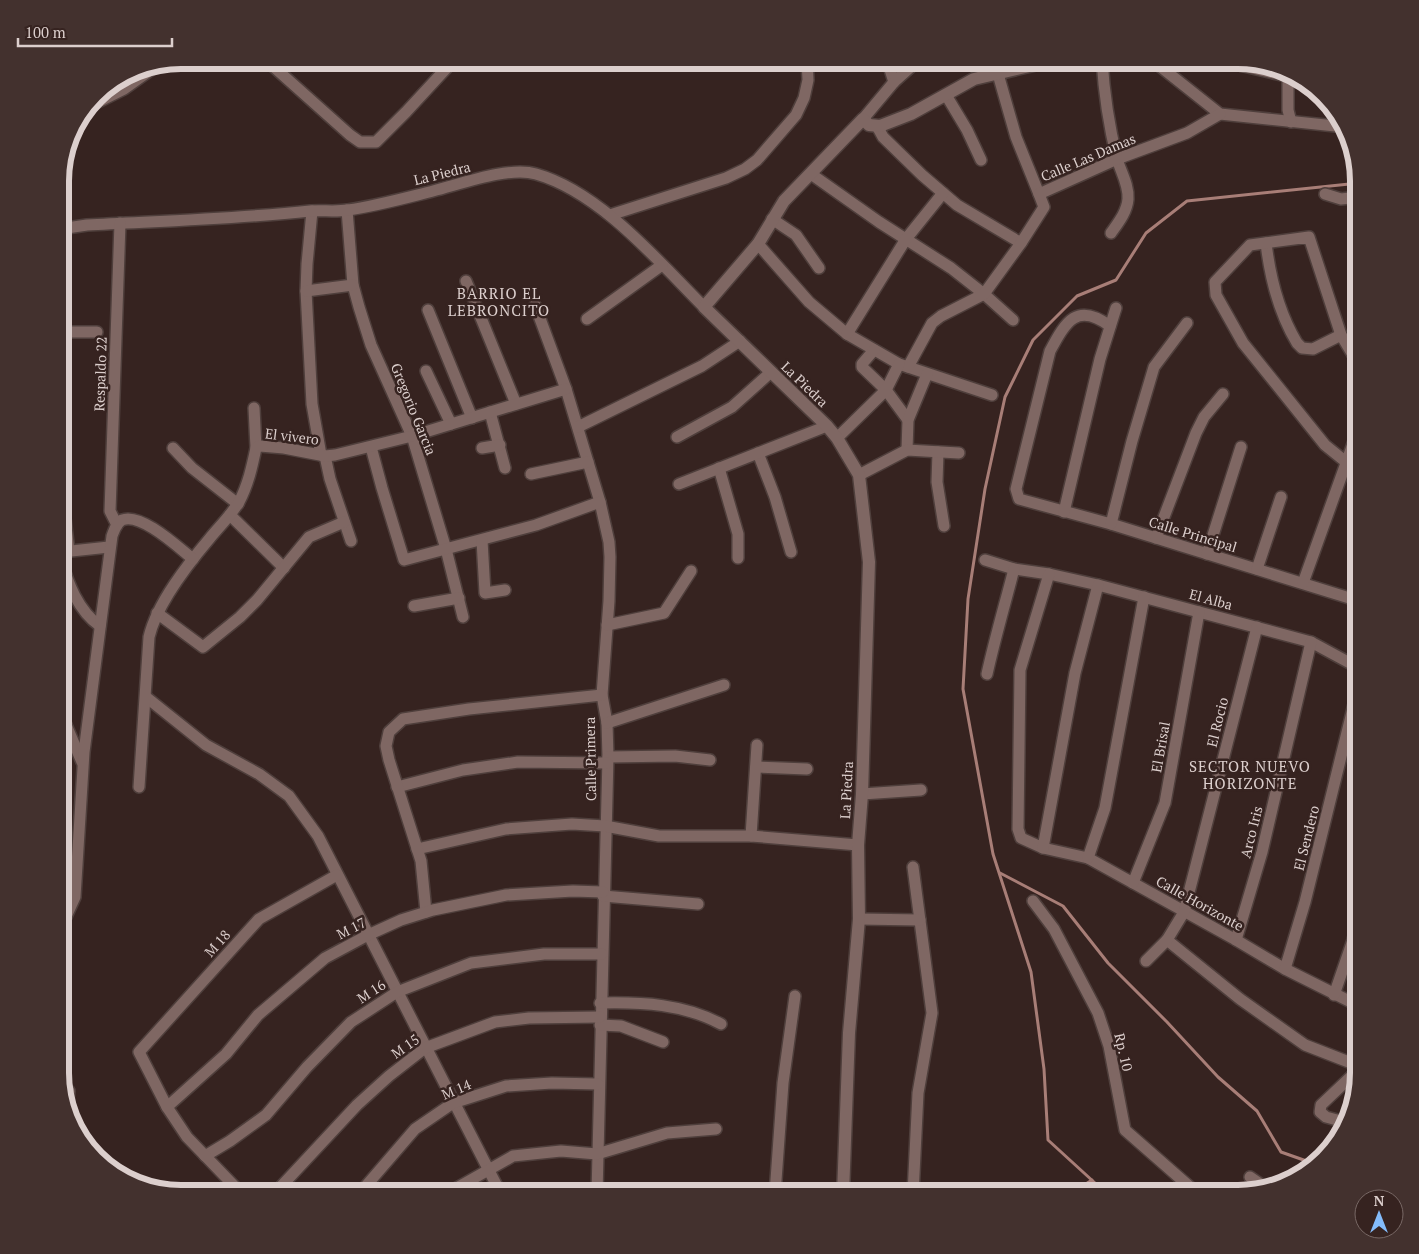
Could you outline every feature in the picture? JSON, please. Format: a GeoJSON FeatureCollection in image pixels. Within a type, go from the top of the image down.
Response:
{"type":"FeatureCollection","features":[{"type":"Feature","properties":{"kind":"street"},"geometry":{"type":"LineString","coordinates":[[276,69],[360,142],[376,142],[446,69]]}},
{"type":"Feature","properties":{"kind":"street"},"geometry":{"type":"LineString","coordinates":[[610,215],[726,178],[745,169],[757,160],[796,115],[804,98],[808,80],[807,69]]}},
{"type":"Feature","properties":{"kind":"street"},"geometry":{"type":"LineString","coordinates":[[889,69],[894,82]]}},
{"type":"Feature","properties":{"kind":"street"},"geometry":{"type":"LineString","coordinates":[[704,306],[758,244],[784,201],[863,119],[894,82],[908,69]]}},
{"type":"Feature","properties":{"kind":"street"},"geometry":{"type":"LineString","coordinates":[[863,119],[869,125],[877,126],[911,114],[974,80],[998,74],[1008,69]]}},
{"type":"Feature","properties":{"kind":"street"},"geometry":{"type":"LineString","coordinates":[[1103,69],[1105,99],[1117,159],[1128,189],[1128,200],[1125,210],[1111,233]]}},
{"type":"Feature","properties":{"kind":"street"},"geometry":{"type":"LineString","coordinates":[[1163,69],[1220,114],[1336,126]]}},
{"type":"Feature","properties":{"kind":"street"},"geometry":{"type":"LineString","coordinates":[[998,74],[1016,137],[1040,194]]}},
{"type":"Feature","properties":{"kind":"street"},"geometry":{"type":"LineString","coordinates":[[104,99],[124,89],[143,76]]}},
{"type":"Feature","properties":{"kind":"street"},"geometry":{"type":"LineString","coordinates":[[1288,81],[1287,96],[1291,122]]}},
{"type":"Feature","properties":{"kind":"street"},"geometry":{"type":"LineString","coordinates":[[946,95],[982,160]]}},
{"type":"Feature","properties":{"kind":"street","name":"Calle Las Damas"},"geometry":{"type":"LineString","coordinates":[[837,438],[886,390],[932,323],[940,316],[984,294],[1021,243],[1044,207],[1040,194],[1117,159],[1187,133],[1220,114]]}},
{"type":"Feature","properties":{"kind":"street"},"geometry":{"type":"LineString","coordinates":[[877,126],[883,137],[957,205],[1021,243]]}},
{"type":"Feature","properties":{"kind":"street","name":"La Piedra"},"geometry":{"type":"LineString","coordinates":[[69,227],[347,210],[404,199],[497,175],[518,172],[538,174],[558,182],[610,215],[827,426],[837,438],[859,474],[869,562],[862,794],[858,845],[859,919],[849,1033],[843,1185]]}},
{"type":"Feature","properties":{"kind":"street"},"geometry":{"type":"LineString","coordinates":[[811,174],[951,268],[1013,320]]}},
{"type":"Feature","properties":{"kind":"street"},"geometry":{"type":"LineString","coordinates":[[847,334],[906,239],[944,193]]}},
{"type":"Feature","properties":{"kind":"street"},"geometry":{"type":"LineString","coordinates":[[1324,194],[1341,199],[1350,198]]}},
{"type":"Feature","properties":{"kind":"street","name":"Gregorio Garcia"},"geometry":{"type":"LineString","coordinates":[[347,210],[353,285],[371,345],[412,436],[446,549],[463,617]]}},
{"type":"Feature","properties":{"kind":"street"},"geometry":{"type":"LineString","coordinates":[[312,211],[306,291],[312,404],[323,455],[351,541]]}},
{"type":"Feature","properties":{"kind":"street"},"geometry":{"type":"LineString","coordinates":[[772,219],[796,235],[819,268]]}},
{"type":"Feature","properties":{"kind":"street","name":"Respaldo 22"},"geometry":{"type":"LineString","coordinates":[[117,525],[110,511],[120,223]]}},
{"type":"Feature","properties":{"kind":"street"},"geometry":{"type":"LineString","coordinates":[[1346,462],[1325,445],[1243,342],[1216,295],[1215,282],[1250,245],[1309,237],[1341,335],[1350,350]]}},
{"type":"Feature","properties":{"kind":"street"},"geometry":{"type":"LineString","coordinates":[[1266,243],[1268,264],[1276,295],[1297,343],[1302,348],[1313,349],[1341,335]]}},
{"type":"Feature","properties":{"kind":"street"},"geometry":{"type":"LineString","coordinates":[[758,244],[809,302],[847,334],[904,366],[992,395]]}},
{"type":"Feature","properties":{"kind":"street"},"geometry":{"type":"LineString","coordinates":[[587,319],[662,265]]}},
{"type":"Feature","properties":{"kind":"street"},"geometry":{"type":"LineString","coordinates":[[466,281],[516,404]]}},
{"type":"Feature","properties":{"kind":"street"},"geometry":{"type":"LineString","coordinates":[[306,291],[353,285]]}},
{"type":"Feature","properties":{"kind":"street","name":"Calle Primera"},"geometry":{"type":"LineString","coordinates":[[535,305],[578,427],[600,502],[610,557],[602,695],[607,723],[607,760],[598,1084],[597,1185]]}},
{"type":"Feature","properties":{"kind":"street"},"geometry":{"type":"LineString","coordinates":[[1064,512],[1100,359],[1116,308]]}},
{"type":"Feature","properties":{"kind":"street"},"geometry":{"type":"LineString","coordinates":[[428,310],[472,418]]}},
{"type":"Feature","properties":{"kind":"street","name":"Calle Principal"},"geometry":{"type":"LineString","coordinates":[[1110,326],[1099,318],[1081,315],[1067,322],[1059,333],[1050,351],[1018,480],[1016,489],[1019,499],[1112,524],[1303,583],[1350,595]]}},
{"type":"Feature","properties":{"kind":"street"},"geometry":{"type":"LineString","coordinates":[[1112,524],[1132,442],[1154,367],[1187,323]]}},
{"type":"Feature","properties":{"kind":"street"},"geometry":{"type":"LineString","coordinates":[[69,332],[97,332]]}},
{"type":"Feature","properties":{"kind":"street"},"geometry":{"type":"LineString","coordinates":[[578,427],[702,366],[740,342]]}},
{"type":"Feature","properties":{"kind":"street"},"geometry":{"type":"LineString","coordinates":[[874,350],[862,364],[862,367],[886,390],[908,420]]}},
{"type":"Feature","properties":{"kind":"street"},"geometry":{"type":"LineString","coordinates":[[426,370],[451,424]]}},
{"type":"Feature","properties":{"kind":"street"},"geometry":{"type":"LineString","coordinates":[[677,436],[732,407],[770,372]]}},
{"type":"Feature","properties":{"kind":"street"},"geometry":{"type":"LineString","coordinates":[[907,450],[908,420],[927,374]]}},
{"type":"Feature","properties":{"kind":"street","name":"El vivero"},"geometry":{"type":"LineString","coordinates":[[138,787],[149,638],[157,613],[193,559],[238,504],[250,476],[256,448],[260,446],[284,448],[323,455],[335,455],[412,436],[566,389]]}},
{"type":"Feature","properties":{"kind":"street"},"geometry":{"type":"LineString","coordinates":[[1156,538],[1196,433],[1204,417],[1223,394]]}},
{"type":"Feature","properties":{"kind":"street"},"geometry":{"type":"LineString","coordinates":[[254,408],[256,448]]}},
{"type":"Feature","properties":{"kind":"street"},"geometry":{"type":"LineString","coordinates":[[490,412],[505,468]]}},
{"type":"Feature","properties":{"kind":"street"},"geometry":{"type":"LineString","coordinates":[[679,484],[827,426]]}},
{"type":"Feature","properties":{"kind":"street"},"geometry":{"type":"LineString","coordinates":[[482,448],[500,445]]}},
{"type":"Feature","properties":{"kind":"street"},"geometry":{"type":"LineString","coordinates":[[371,447],[403,558],[406,560],[536,526],[600,502]]}},
{"type":"Feature","properties":{"kind":"street"},"geometry":{"type":"LineString","coordinates":[[1207,554],[1241,447]]}},
{"type":"Feature","properties":{"kind":"street"},"geometry":{"type":"LineString","coordinates":[[172,448],[192,468],[238,504]]}},
{"type":"Feature","properties":{"kind":"street"},"geometry":{"type":"LineString","coordinates":[[859,474],[907,450],[959,453]]}},
{"type":"Feature","properties":{"kind":"street"},"geometry":{"type":"LineString","coordinates":[[1303,583],[1350,451]]}},
{"type":"Feature","properties":{"kind":"street"},"geometry":{"type":"LineString","coordinates":[[938,452],[937,482],[944,526]]}},
{"type":"Feature","properties":{"kind":"street"},"geometry":{"type":"LineString","coordinates":[[758,453],[777,504],[791,552]]}},
{"type":"Feature","properties":{"kind":"street"},"geometry":{"type":"LineString","coordinates":[[531,474],[588,462]]}},
{"type":"Feature","properties":{"kind":"street"},"geometry":{"type":"LineString","coordinates":[[719,468],[738,534],[738,558]]}},
{"type":"Feature","properties":{"kind":"street"},"geometry":{"type":"LineString","coordinates":[[1257,569],[1281,497]]}},
{"type":"Feature","properties":{"kind":"street"},"geometry":{"type":"LineString","coordinates":[[230,515],[284,568]]}},
{"type":"Feature","properties":{"kind":"street"},"geometry":{"type":"LineString","coordinates":[[69,910],[75,897],[83,765],[109,547],[112,536],[117,525],[122,520],[131,519],[144,522],[193,559]]}},
{"type":"Feature","properties":{"kind":"street"},"geometry":{"type":"LineString","coordinates":[[157,613],[203,647],[244,612],[309,537],[344,522]]}},
{"type":"Feature","properties":{"kind":"street"},"geometry":{"type":"LineString","coordinates":[[482,540],[485,593],[505,590]]}},
{"type":"Feature","properties":{"kind":"street"},"geometry":{"type":"LineString","coordinates":[[69,553],[109,547]]}},
{"type":"Feature","properties":{"kind":"street","name":"El Alba"},"geometry":{"type":"LineString","coordinates":[[985,560],[1014,569],[1049,574],[1098,585],[1311,642],[1350,663]]}},
{"type":"Feature","properties":{"kind":"street"},"geometry":{"type":"LineString","coordinates":[[987,674],[997,628],[1014,569]]}},
{"type":"Feature","properties":{"kind":"street"},"geometry":{"type":"LineString","coordinates":[[607,625],[664,613],[691,571]]}},
{"type":"Feature","properties":{"kind":"street","name":"Calle Horizonte"},"geometry":{"type":"LineString","coordinates":[[1049,574],[1020,670],[1018,829],[1022,838],[1043,848],[1088,858],[1236,940],[1284,969],[1350,1002]]}},
{"type":"Feature","properties":{"kind":"street"},"geometry":{"type":"LineString","coordinates":[[69,576],[74,594],[93,621],[100,626]]}},
{"type":"Feature","properties":{"kind":"street"},"geometry":{"type":"LineString","coordinates":[[1043,848],[1075,673],[1098,585]]}},
{"type":"Feature","properties":{"kind":"street"},"geometry":{"type":"LineString","coordinates":[[1088,858],[1105,808],[1144,597]]}},
{"type":"Feature","properties":{"kind":"street"},"geometry":{"type":"LineString","coordinates":[[414,606],[459,598]]}},
{"type":"Feature","properties":{"kind":"street","name":"El Brisal"},"geometry":{"type":"LineString","coordinates":[[1133,883],[1165,803],[1199,612]]}},
{"type":"Feature","properties":{"kind":"street","name":"El Rocio"},"geometry":{"type":"LineString","coordinates":[[1146,961],[1166,940],[1184,912],[1257,627]]}},
{"type":"Feature","properties":{"kind":"street","name":"Arco Iris"},"geometry":{"type":"LineString","coordinates":[[1236,940],[1262,852],[1311,642]]}},
{"type":"Feature","properties":{"kind":"street"},"geometry":{"type":"LineString","coordinates":[[607,723],[724,685]]}},
{"type":"Feature","properties":{"kind":"street"},"geometry":{"type":"LineString","coordinates":[[426,912],[421,861],[397,788],[386,746],[389,732],[403,719],[469,709],[602,695]]}},
{"type":"Feature","properties":{"kind":"street"},"geometry":{"type":"LineString","coordinates":[[146,696],[206,744],[260,774],[289,796],[318,836],[496,1185]]}},
{"type":"Feature","properties":{"kind":"street","name":"El Sendero"},"geometry":{"type":"LineString","coordinates":[[1284,969],[1305,902],[1350,720]]}},
{"type":"Feature","properties":{"kind":"street"},"geometry":{"type":"LineString","coordinates":[[69,732],[83,765]]}},
{"type":"Feature","properties":{"kind":"street"},"geometry":{"type":"LineString","coordinates":[[751,836],[757,745]]}},
{"type":"Feature","properties":{"kind":"street"},"geometry":{"type":"LineString","coordinates":[[397,788],[463,770],[518,762],[675,756],[710,760]]}},
{"type":"Feature","properties":{"kind":"street"},"geometry":{"type":"LineString","coordinates":[[756,767],[807,769]]}},
{"type":"Feature","properties":{"kind":"street"},"geometry":{"type":"LineString","coordinates":[[862,794],[921,790]]}},
{"type":"Feature","properties":{"kind":"street"},"geometry":{"type":"LineString","coordinates":[[417,850],[506,829],[572,824],[605,826],[659,836],[751,836],[858,845]]}},
{"type":"Feature","properties":{"kind":"street"},"geometry":{"type":"LineString","coordinates":[[913,867],[932,1013],[918,1093],[913,1185]]}},
{"type":"Feature","properties":{"kind":"street","name":"M 18"},"geometry":{"type":"LineString","coordinates":[[167,1106],[139,1055],[140,1050],[259,919],[337,875]]}},
{"type":"Feature","properties":{"kind":"street","name":"M 17"},"geometry":{"type":"LineString","coordinates":[[167,1106],[226,1054],[258,1015],[325,958],[401,920],[426,912],[506,895],[573,891],[698,904]]}},
{"type":"Feature","properties":{"kind":"street","name":"Rp. 10"},"geometry":{"type":"LineString","coordinates":[[1033,901],[1054,929],[1098,1013],[1109,1046],[1125,1130],[1188,1185]]}},
{"type":"Feature","properties":{"kind":"street"},"geometry":{"type":"LineString","coordinates":[[859,919],[920,920]]}},
{"type":"Feature","properties":{"kind":"street"},"geometry":{"type":"LineString","coordinates":[[1166,940],[1240,999],[1305,1045],[1350,1064]]}},
{"type":"Feature","properties":{"kind":"street"},"geometry":{"type":"LineString","coordinates":[[1334,995],[1350,949]]}},
{"type":"Feature","properties":{"kind":"street","name":"M 16"},"geometry":{"type":"LineString","coordinates":[[205,1156],[230,1141],[266,1114],[307,1067],[351,1022],[397,992],[471,963],[544,954],[602,954]]}},
{"type":"Feature","properties":{"kind":"street"},"geometry":{"type":"LineString","coordinates":[[776,1185],[783,1083],[794,996]]}},
{"type":"Feature","properties":{"kind":"street"},"geometry":{"type":"LineString","coordinates":[[600,1003],[656,1003],[704,1016],[721,1024]]}},
{"type":"Feature","properties":{"kind":"street","name":"M 15"},"geometry":{"type":"LineString","coordinates":[[282,1185],[357,1104],[425,1048],[495,1022],[528,1018],[600,1021],[621,1026],[663,1042]]}},
{"type":"Feature","properties":{"kind":"street"},"geometry":{"type":"LineString","coordinates":[[1340,1121],[1326,1117],[1320,1112],[1321,1105],[1350,1077]]}},
{"type":"Feature","properties":{"kind":"street","name":"M 14"},"geometry":{"type":"LineString","coordinates":[[367,1185],[415,1129],[453,1103],[506,1086],[552,1083],[598,1084]]}},
{"type":"Feature","properties":{"kind":"street"},"geometry":{"type":"LineString","coordinates":[[167,1106],[187,1137],[233,1185]]}},
{"type":"Feature","properties":{"kind":"street"},"geometry":{"type":"LineString","coordinates":[[462,1185],[513,1156],[561,1151],[598,1154],[667,1133],[716,1129]]}},
{"type":"Feature","properties":{"kind":"street"},"geometry":{"type":"LineString","coordinates":[[1250,1177],[1259,1183]]}},
{"type":"Feature","properties":{"kind":"waterway"},"geometry":{"type":"LineString","coordinates":[[1097,1185],[1048,1140],[1044,1069],[1031,972],[993,854],[963,689],[968,599],[985,489],[1005,397],[1033,340],[1077,296],[1116,280],[1146,233],[1187,201],[1350,184]]}},
{"type":"Feature","properties":{"kind":"waterway"},"geometry":{"type":"LineString","coordinates":[[1000,873],[1063,906],[1108,963],[1218,1077],[1257,1111],[1281,1152],[1308,1161]]}},
{"type":"Feature","properties":{"kind":"waterway"},"geometry":{"type":"LineString","coordinates":[[1084,1185],[1092,1180]]}},
{"type":"Feature","properties":{"kind":"district","name":"BARRIO EL LEBRONCITO"},"geometry":{"type":"Point","coordinates":[499,302]}},
{"type":"Feature","properties":{"kind":"district","name":"SECTOR NUEVO HORIZONTE"},"geometry":{"type":"Point","coordinates":[1250,774]}}]}
